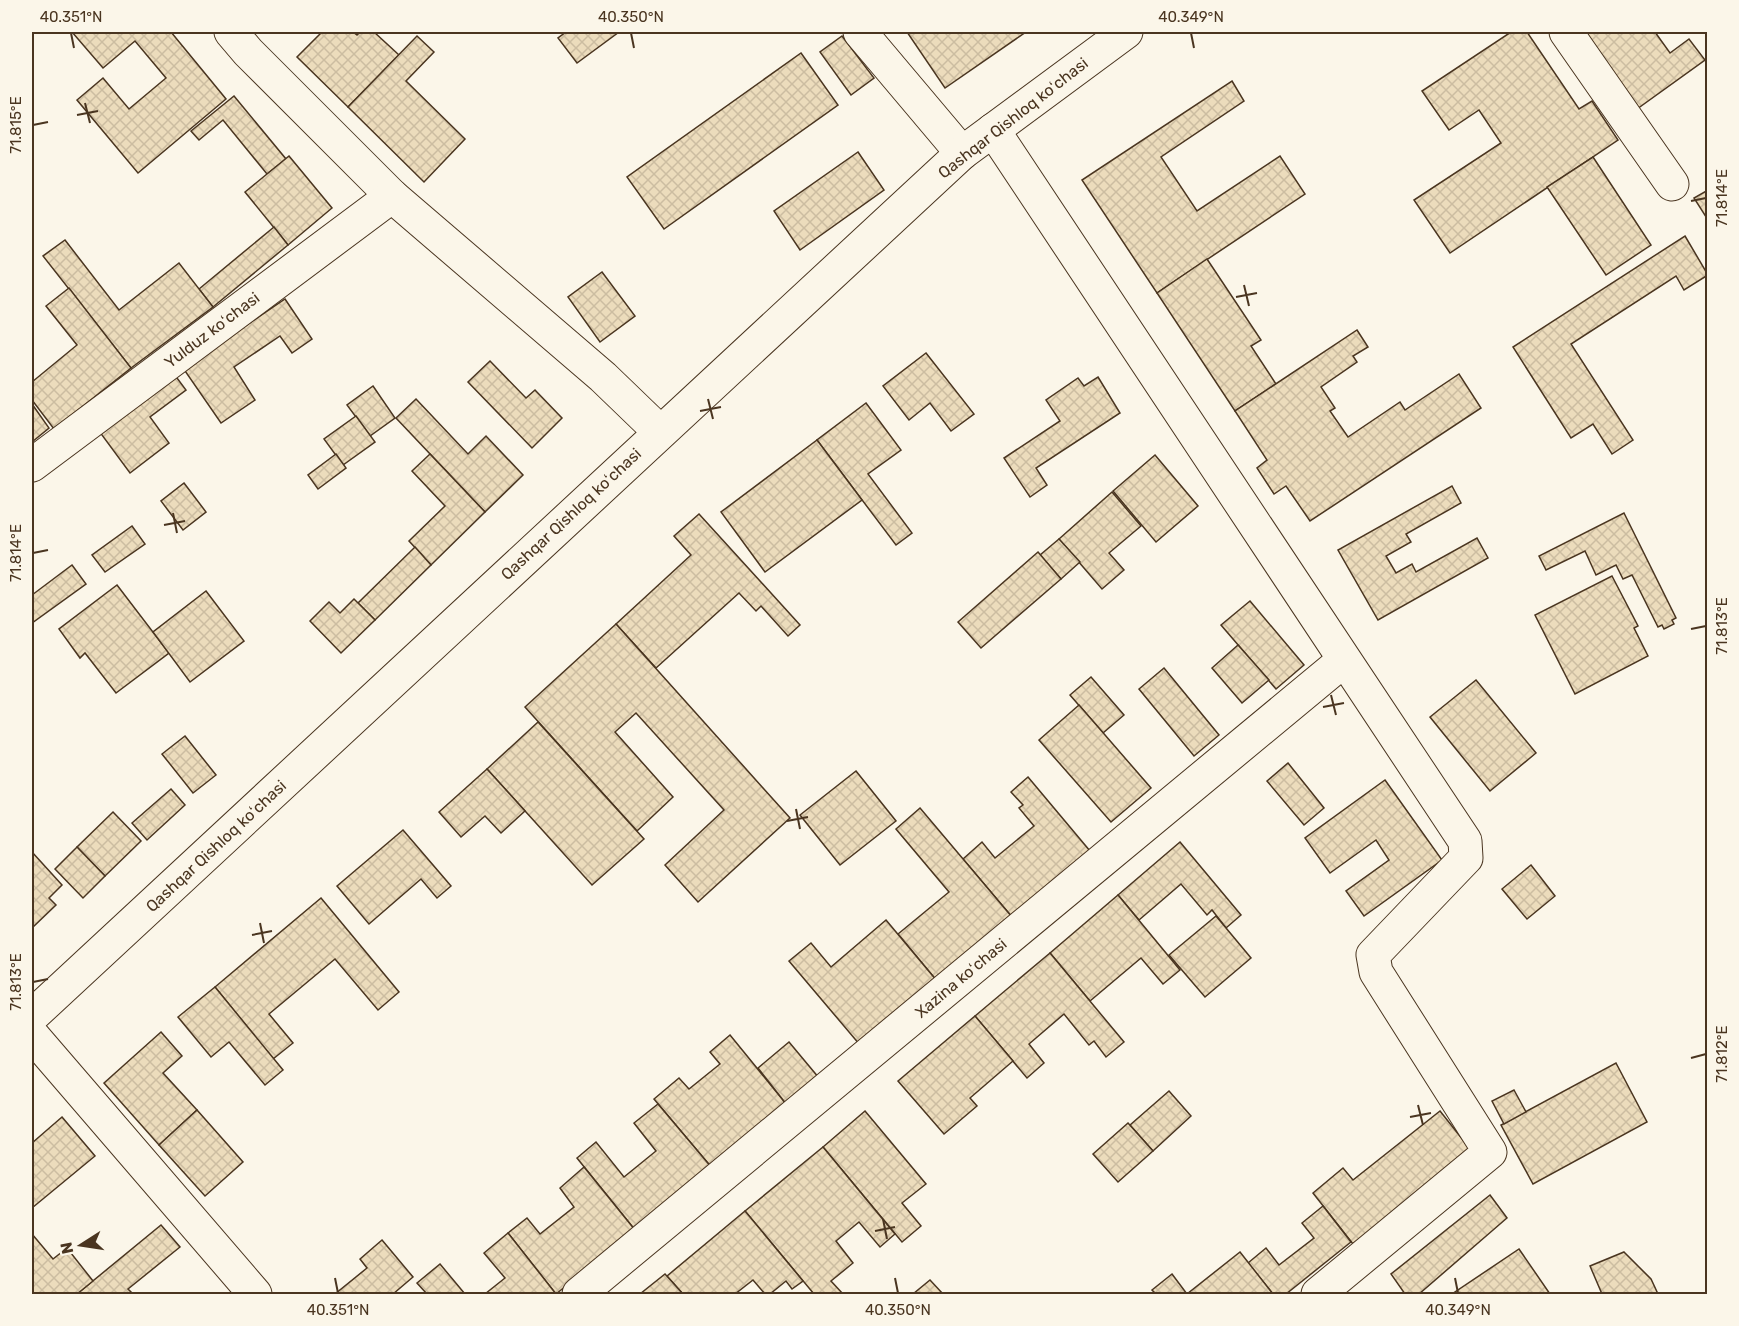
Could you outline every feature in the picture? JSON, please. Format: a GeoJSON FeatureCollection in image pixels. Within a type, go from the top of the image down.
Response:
{"type":"FeatureCollection","features":[{"type":"Feature","properties":{"kind":"street"},"geometry":{"type":"LineString","coordinates":[[231,32],[248,52],[392,196],[603,377],[659,431]]}},
{"type":"Feature","properties":{"kind":"street"},"geometry":{"type":"LineString","coordinates":[[860,32],[962,153]]}},
{"type":"Feature","properties":{"kind":"street","name":"Qashqar Qishloq koʻchasi"},"geometry":{"type":"LineString","coordinates":[[32,1016],[659,431],[962,153],[1126,32]]}},
{"type":"Feature","properties":{"kind":"street"},"geometry":{"type":"LineString","coordinates":[[1566,32],[1672,184]]}},
{"type":"Feature","properties":{"kind":"street"},"geometry":{"type":"LineString","coordinates":[[993,130],[1343,661],[1465,841],[1466,858],[1373,955],[1376,972],[1490,1152],[1318,1294]]}},
{"type":"Feature","properties":{"kind":"street","name":"Yulduz koʻchasi"},"geometry":{"type":"LineString","coordinates":[[32,465],[392,196]]}},
{"type":"Feature","properties":{"kind":"street","name":"Xazina koʻchasi"},"geometry":{"type":"LineString","coordinates":[[579,1294],[1343,661]]}},
{"type":"Feature","properties":{"kind":"street"},"geometry":{"type":"LineString","coordinates":[[32,1035],[255,1294]]}},
{"type":"Feature","properties":{"kind":"building"},"geometry":{"type":"Polygon","coordinates":[[[72,32],[171,32],[226,99],[138,173],[77,100],[103,78],[129,109],[166,78],[135,41],[103,68],[72,32]]]}},
{"type":"Feature","properties":{"kind":"building"},"geometry":{"type":"Polygon","coordinates":[[[322,32],[353,32],[357,35],[360,32],[374,32],[399,55],[348,107],[297,57],[322,32]]]}},
{"type":"Feature","properties":{"kind":"building"},"geometry":{"type":"Polygon","coordinates":[[[566,32],[619,32],[577,63],[558,38],[566,32]]]}},
{"type":"Feature","properties":{"kind":"building"},"geometry":{"type":"Polygon","coordinates":[[[907,32],[1026,32],[945,88],[907,32]]]}},
{"type":"Feature","properties":{"kind":"building"},"geometry":{"type":"Polygon","coordinates":[[[1511,32],[1527,32],[1579,109],[1592,101],[1618,140],[1450,253],[1414,200],[1501,143],[1479,110],[1449,130],[1422,91],[1511,32]]]}},
{"type":"Feature","properties":{"kind":"building"},"geometry":{"type":"Polygon","coordinates":[[[1581,32],[1655,32],[1670,53],[1689,39],[1705,60],[1637,109],[1581,32]]]}},
{"type":"Feature","properties":{"kind":"building"},"geometry":{"type":"Polygon","coordinates":[[[417,36],[434,52],[406,81],[465,139],[424,182],[348,107],[417,36]]]}},
{"type":"Feature","properties":{"kind":"building"},"geometry":{"type":"Polygon","coordinates":[[[842,36],[874,78],[851,95],[820,52],[842,36]]]}},
{"type":"Feature","properties":{"kind":"building"},"geometry":{"type":"Polygon","coordinates":[[[801,53],[838,105],[664,229],[627,177],[801,53]]]}},
{"type":"Feature","properties":{"kind":"building"},"geometry":{"type":"Polygon","coordinates":[[[1232,81],[1244,101],[1161,157],[1197,211],[1280,156],[1305,194],[1157,293],[1082,180],[1232,81]]]}},
{"type":"Feature","properties":{"kind":"building"},"geometry":{"type":"Polygon","coordinates":[[[234,96],[286,159],[267,174],[223,120],[199,140],[191,131],[234,96]]]}},
{"type":"Feature","properties":{"kind":"building"},"geometry":{"type":"Polygon","coordinates":[[[858,152],[884,190],[800,250],[774,211],[858,152]]]}},
{"type":"Feature","properties":{"kind":"building"},"geometry":{"type":"Polygon","coordinates":[[[289,156],[332,208],[288,245],[245,192],[289,156]]]}},
{"type":"Feature","properties":{"kind":"building"},"geometry":{"type":"Polygon","coordinates":[[[1593,157],[1651,245],[1606,275],[1547,187],[1593,157]]]}},
{"type":"Feature","properties":{"kind":"building"},"geometry":{"type":"Polygon","coordinates":[[[1708,190],[1708,220],[1694,198],[1708,190]]]}},
{"type":"Feature","properties":{"kind":"building"},"geometry":{"type":"Polygon","coordinates":[[[274,227],[288,245],[213,307],[199,289],[274,227]]]}},
{"type":"Feature","properties":{"kind":"building"},"geometry":{"type":"Polygon","coordinates":[[[1685,236],[1708,275],[1684,290],[1676,276],[1571,344],[1633,440],[1612,454],[1593,424],[1571,438],[1513,347],[1685,236]]]}},
{"type":"Feature","properties":{"kind":"building"},"geometry":{"type":"Polygon","coordinates":[[[65,240],[119,310],[179,263],[213,307],[131,368],[43,256],[65,240]]]}},
{"type":"Feature","properties":{"kind":"building"},"geometry":{"type":"Polygon","coordinates":[[[1207,259],[1261,340],[1251,346],[1276,384],[1235,411],[1157,293],[1207,259]]]}},
{"type":"Feature","properties":{"kind":"building"},"geometry":{"type":"Polygon","coordinates":[[[602,272],[635,316],[600,342],[568,297],[602,272]]]}},
{"type":"Feature","properties":{"kind":"building"},"geometry":{"type":"Polygon","coordinates":[[[69,288],[131,368],[54,429],[32,400],[32,382],[77,345],[46,306],[69,288]]]}},
{"type":"Feature","properties":{"kind":"building"},"geometry":{"type":"Polygon","coordinates":[[[285,299],[312,339],[292,353],[280,336],[234,367],[255,400],[221,423],[183,368],[285,299]]]}},
{"type":"Feature","properties":{"kind":"building"},"geometry":{"type":"Polygon","coordinates":[[[1357,330],[1368,347],[1353,356],[1357,362],[1321,387],[1335,408],[1330,411],[1348,437],[1400,402],[1405,410],[1459,374],[1481,408],[1310,521],[1286,486],[1274,494],[1257,468],[1267,460],[1235,411],[1357,330]]]}},
{"type":"Feature","properties":{"kind":"building"},"geometry":{"type":"Polygon","coordinates":[[[926,353],[974,414],[951,431],[930,403],[909,420],[883,386],[926,353]]]}},
{"type":"Feature","properties":{"kind":"building"},"geometry":{"type":"Polygon","coordinates":[[[490,361],[526,398],[535,390],[562,418],[532,448],[468,382],[490,361]]]}},
{"type":"Feature","properties":{"kind":"building"},"geometry":{"type":"Polygon","coordinates":[[[174,374],[186,390],[150,417],[169,443],[130,473],[99,431],[174,374]]]}},
{"type":"Feature","properties":{"kind":"building"},"geometry":{"type":"Polygon","coordinates":[[[1098,377],[1120,413],[1036,468],[1047,485],[1030,497],[1004,458],[1060,421],[1046,400],[1078,378],[1084,386],[1098,377]]]}},
{"type":"Feature","properties":{"kind":"building"},"geometry":{"type":"Polygon","coordinates":[[[373,386],[395,418],[370,436],[347,405],[373,386]]]}},
{"type":"Feature","properties":{"kind":"building"},"geometry":{"type":"Polygon","coordinates":[[[416,399],[468,454],[486,436],[523,475],[485,512],[396,418],[416,399]]]}},
{"type":"Feature","properties":{"kind":"building"},"geometry":{"type":"Polygon","coordinates":[[[866,403],[901,450],[868,474],[912,533],[896,545],[817,440],[866,403]]]}},
{"type":"Feature","properties":{"kind":"building"},"geometry":{"type":"Polygon","coordinates":[[[32,404],[49,428],[32,442],[32,404]]]}},
{"type":"Feature","properties":{"kind":"building"},"geometry":{"type":"Polygon","coordinates":[[[356,416],[375,442],[343,465],[324,439],[356,416]]]}},
{"type":"Feature","properties":{"kind":"building"},"geometry":{"type":"Polygon","coordinates":[[[817,440],[862,500],[765,572],[721,512],[817,440]]]}},
{"type":"Feature","properties":{"kind":"building"},"geometry":{"type":"Polygon","coordinates":[[[336,454],[346,468],[318,489],[308,475],[336,454]]]}},
{"type":"Feature","properties":{"kind":"building"},"geometry":{"type":"Polygon","coordinates":[[[430,454],[485,512],[431,565],[409,541],[445,506],[412,471],[430,454]]]}},
{"type":"Feature","properties":{"kind":"building"},"geometry":{"type":"Polygon","coordinates":[[[1155,455],[1198,506],[1156,542],[1113,491],[1155,455]]]}},
{"type":"Feature","properties":{"kind":"building"},"geometry":{"type":"Polygon","coordinates":[[[184,483],[206,512],[183,530],[161,501],[184,483]]]}},
{"type":"Feature","properties":{"kind":"building"},"geometry":{"type":"Polygon","coordinates":[[[1452,486],[1461,503],[1406,534],[1411,542],[1386,556],[1396,573],[1412,564],[1416,572],[1477,538],[1488,558],[1378,620],[1338,550],[1452,486]]]}},
{"type":"Feature","properties":{"kind":"building"},"geometry":{"type":"Polygon","coordinates":[[[1112,492],[1141,526],[1109,553],[1124,570],[1102,589],[1059,539],[1112,492]]]}},
{"type":"Feature","properties":{"kind":"building"},"geometry":{"type":"Polygon","coordinates":[[[1624,513],[1676,618],[1672,620],[1674,624],[1664,629],[1662,625],[1658,627],[1632,575],[1623,579],[1616,565],[1596,575],[1585,551],[1546,570],[1539,556],[1624,513]]]}},
{"type":"Feature","properties":{"kind":"building"},"geometry":{"type":"Polygon","coordinates":[[[699,514],[800,625],[788,636],[761,606],[756,611],[739,593],[656,668],[616,624],[691,555],[674,536],[699,514]]]}},
{"type":"Feature","properties":{"kind":"building"},"geometry":{"type":"Polygon","coordinates":[[[132,526],[145,544],[105,572],[92,555],[132,526]]]}},
{"type":"Feature","properties":{"kind":"building"},"geometry":{"type":"Polygon","coordinates":[[[1059,539],[1080,562],[1061,579],[1040,555],[1059,539]]]}},
{"type":"Feature","properties":{"kind":"building"},"geometry":{"type":"Polygon","coordinates":[[[415,547],[431,565],[375,620],[358,603],[415,547]]]}},
{"type":"Feature","properties":{"kind":"building"},"geometry":{"type":"Polygon","coordinates":[[[1038,552],[1061,579],[981,648],[958,622],[1038,552]]]}},
{"type":"Feature","properties":{"kind":"building"},"geometry":{"type":"Polygon","coordinates":[[[72,565],[86,584],[32,623],[32,595],[72,565]]]}},
{"type":"Feature","properties":{"kind":"building"},"geometry":{"type":"Polygon","coordinates":[[[1612,576],[1638,626],[1634,628],[1648,656],[1575,694],[1535,615],[1612,576]]]}},
{"type":"Feature","properties":{"kind":"building"},"geometry":{"type":"Polygon","coordinates":[[[117,585],[169,653],[116,693],[85,653],[80,658],[59,629],[117,585]]]}},
{"type":"Feature","properties":{"kind":"building"},"geometry":{"type":"Polygon","coordinates":[[[206,591],[244,641],[190,682],[153,632],[206,591]]]}},
{"type":"Feature","properties":{"kind":"building"},"geometry":{"type":"Polygon","coordinates":[[[354,599],[375,620],[341,653],[310,621],[329,602],[340,613],[354,599]]]}},
{"type":"Feature","properties":{"kind":"building"},"geometry":{"type":"Polygon","coordinates":[[[1250,601],[1304,665],[1276,689],[1221,625],[1250,601]]]}},
{"type":"Feature","properties":{"kind":"building"},"geometry":{"type":"Polygon","coordinates":[[[616,624],[790,818],[698,902],[665,865],[724,810],[636,713],[615,732],[673,797],[637,831],[525,707],[616,624]]]}},
{"type":"Feature","properties":{"kind":"building"},"geometry":{"type":"Polygon","coordinates":[[[1238,645],[1269,680],[1242,703],[1212,668],[1238,645]]]}},
{"type":"Feature","properties":{"kind":"building"},"geometry":{"type":"Polygon","coordinates":[[[1164,668],[1219,735],[1194,756],[1139,689],[1164,668]]]}},
{"type":"Feature","properties":{"kind":"building"},"geometry":{"type":"Polygon","coordinates":[[[1091,677],[1124,715],[1103,733],[1070,695],[1091,677]]]}},
{"type":"Feature","properties":{"kind":"building"},"geometry":{"type":"Polygon","coordinates":[[[1476,680],[1536,753],[1490,791],[1430,717],[1476,680]]]}},
{"type":"Feature","properties":{"kind":"building"},"geometry":{"type":"Polygon","coordinates":[[[1079,705],[1151,788],[1111,822],[1039,740],[1079,705]]]}},
{"type":"Feature","properties":{"kind":"building"},"geometry":{"type":"Polygon","coordinates":[[[538,722],[644,839],[592,885],[487,769],[538,722]]]}},
{"type":"Feature","properties":{"kind":"building"},"geometry":{"type":"Polygon","coordinates":[[[185,736],[216,775],[193,793],[162,754],[185,736]]]}},
{"type":"Feature","properties":{"kind":"building"},"geometry":{"type":"Polygon","coordinates":[[[1288,763],[1324,808],[1304,825],[1267,781],[1288,763]]]}},
{"type":"Feature","properties":{"kind":"building"},"geometry":{"type":"Polygon","coordinates":[[[487,769],[525,811],[501,833],[485,816],[461,837],[439,812],[487,769]]]}},
{"type":"Feature","properties":{"kind":"building"},"geometry":{"type":"Polygon","coordinates":[[[856,771],[896,821],[840,865],[800,815],[856,771]]]}},
{"type":"Feature","properties":{"kind":"building"},"geometry":{"type":"Polygon","coordinates":[[[1028,777],[1090,851],[1012,917],[963,859],[982,842],[995,858],[1034,826],[1019,808],[1023,805],[1011,792],[1028,777]]]}},
{"type":"Feature","properties":{"kind":"building"},"geometry":{"type":"Polygon","coordinates":[[[1385,780],[1442,860],[1364,916],[1346,891],[1389,860],[1376,840],[1330,873],[1305,838],[1385,780]]]}},
{"type":"Feature","properties":{"kind":"building"},"geometry":{"type":"Polygon","coordinates":[[[171,789],[185,805],[147,840],[132,823],[171,789]]]}},
{"type":"Feature","properties":{"kind":"building"},"geometry":{"type":"Polygon","coordinates":[[[920,808],[1012,917],[937,981],[898,934],[949,892],[896,829],[920,808]]]}},
{"type":"Feature","properties":{"kind":"building"},"geometry":{"type":"Polygon","coordinates":[[[113,812],[141,841],[105,876],[77,847],[113,812]]]}},
{"type":"Feature","properties":{"kind":"building"},"geometry":{"type":"Polygon","coordinates":[[[403,830],[451,886],[437,898],[421,879],[369,924],[337,886],[403,830]]]}},
{"type":"Feature","properties":{"kind":"building"},"geometry":{"type":"Polygon","coordinates":[[[1180,842],[1241,915],[1226,928],[1212,910],[1207,915],[1181,884],[1139,920],[1118,895],[1180,842]]]}},
{"type":"Feature","properties":{"kind":"building"},"geometry":{"type":"Polygon","coordinates":[[[77,847],[105,876],[83,898],[55,869],[77,847]]]}},
{"type":"Feature","properties":{"kind":"building"},"geometry":{"type":"Polygon","coordinates":[[[32,852],[62,885],[49,898],[56,905],[32,928],[32,852]]]}},
{"type":"Feature","properties":{"kind":"building"},"geometry":{"type":"Polygon","coordinates":[[[1531,865],[1555,896],[1527,919],[1502,889],[1531,865]]]}},
{"type":"Feature","properties":{"kind":"building"},"geometry":{"type":"Polygon","coordinates":[[[1118,895],[1180,970],[1163,984],[1141,958],[1090,1001],[1050,953],[1118,895]]]}},
{"type":"Feature","properties":{"kind":"building"},"geometry":{"type":"Polygon","coordinates":[[[321,898],[399,992],[378,1010],[335,959],[269,1014],[293,1043],[273,1059],[215,987],[321,898]]]}},
{"type":"Feature","properties":{"kind":"building"},"geometry":{"type":"Polygon","coordinates":[[[1216,916],[1251,958],[1205,997],[1169,955],[1216,916]]]}},
{"type":"Feature","properties":{"kind":"building"},"geometry":{"type":"Polygon","coordinates":[[[886,920],[937,981],[860,1045],[789,961],[811,943],[831,967],[886,920]]]}},
{"type":"Feature","properties":{"kind":"building"},"geometry":{"type":"Polygon","coordinates":[[[1050,953],[1124,1042],[1106,1057],[1094,1041],[1089,1045],[1064,1014],[1029,1044],[1044,1063],[1027,1078],[975,1016],[1050,953]]]}},
{"type":"Feature","properties":{"kind":"building"},"geometry":{"type":"Polygon","coordinates":[[[215,987],[283,1070],[265,1085],[229,1042],[211,1057],[178,1017],[215,987]]]}},
{"type":"Feature","properties":{"kind":"building"},"geometry":{"type":"Polygon","coordinates":[[[975,1016],[1013,1061],[970,1098],[977,1106],[944,1134],[898,1081],[975,1016]]]}},
{"type":"Feature","properties":{"kind":"building"},"geometry":{"type":"Polygon","coordinates":[[[161,1032],[182,1056],[163,1073],[197,1110],[159,1145],[104,1083],[161,1032]]]}},
{"type":"Feature","properties":{"kind":"building"},"geometry":{"type":"Polygon","coordinates":[[[730,1035],[787,1105],[712,1168],[654,1099],[679,1078],[689,1089],[720,1064],[710,1052],[730,1035]]]}},
{"type":"Feature","properties":{"kind":"building"},"geometry":{"type":"Polygon","coordinates":[[[789,1042],[819,1078],[787,1105],[758,1068],[789,1042]]]}},
{"type":"Feature","properties":{"kind":"building"},"geometry":{"type":"Polygon","coordinates":[[[1616,1063],[1647,1122],[1533,1184],[1501,1125],[1616,1063]]]}},
{"type":"Feature","properties":{"kind":"building"},"geometry":{"type":"Polygon","coordinates":[[[1514,1090],[1526,1112],[1504,1124],[1492,1101],[1514,1090]]]}},
{"type":"Feature","properties":{"kind":"building"},"geometry":{"type":"Polygon","coordinates":[[[1169,1091],[1191,1116],[1153,1151],[1130,1125],[1169,1091]]]}},
{"type":"Feature","properties":{"kind":"building"},"geometry":{"type":"Polygon","coordinates":[[[658,1104],[712,1168],[635,1230],[577,1158],[596,1142],[624,1177],[656,1151],[634,1123],[658,1104]]]}},
{"type":"Feature","properties":{"kind":"building"},"geometry":{"type":"Polygon","coordinates":[[[197,1110],[243,1162],[205,1196],[159,1145],[197,1110]]]}},
{"type":"Feature","properties":{"kind":"building"},"geometry":{"type":"Polygon","coordinates":[[[865,1111],[926,1184],[902,1203],[921,1226],[902,1242],[823,1147],[865,1111]]]}},
{"type":"Feature","properties":{"kind":"building"},"geometry":{"type":"Polygon","coordinates":[[[1440,1111],[1471,1150],[1353,1244],[1313,1193],[1343,1168],[1353,1180],[1440,1111]]]}},
{"type":"Feature","properties":{"kind":"building"},"geometry":{"type":"Polygon","coordinates":[[[62,1117],[95,1156],[32,1208],[32,1143],[62,1117]]]}},
{"type":"Feature","properties":{"kind":"building"},"geometry":{"type":"Polygon","coordinates":[[[1128,1123],[1153,1151],[1118,1182],[1093,1154],[1128,1123]]]}},
{"type":"Feature","properties":{"kind":"building"},"geometry":{"type":"Polygon","coordinates":[[[823,1147],[895,1234],[880,1247],[859,1222],[836,1241],[853,1263],[831,1281],[843,1294],[814,1294],[745,1211],[823,1147]]]}},
{"type":"Feature","properties":{"kind":"building"},"geometry":{"type":"Polygon","coordinates":[[[584,1167],[635,1230],[556,1294],[508,1233],[527,1218],[540,1234],[574,1207],[560,1188],[584,1167]]]}},
{"type":"Feature","properties":{"kind":"building"},"geometry":{"type":"Polygon","coordinates":[[[1490,1195],[1507,1218],[1419,1294],[1405,1294],[1391,1274],[1490,1195]]]}},
{"type":"Feature","properties":{"kind":"building"},"geometry":{"type":"Polygon","coordinates":[[[1323,1206],[1351,1242],[1286,1294],[1273,1294],[1248,1263],[1266,1248],[1279,1265],[1314,1238],[1302,1223],[1323,1206]]]}},
{"type":"Feature","properties":{"kind":"building"},"geometry":{"type":"Polygon","coordinates":[[[745,1211],[803,1281],[792,1289],[786,1281],[770,1294],[765,1294],[753,1280],[735,1294],[683,1294],[667,1276],[745,1211]]]}},
{"type":"Feature","properties":{"kind":"building"},"geometry":{"type":"Polygon","coordinates":[[[161,1225],[180,1247],[128,1289],[133,1294],[77,1294],[161,1225]]]}},
{"type":"Feature","properties":{"kind":"building"},"geometry":{"type":"Polygon","coordinates":[[[508,1233],[556,1294],[485,1294],[505,1278],[484,1253],[508,1233]]]}},
{"type":"Feature","properties":{"kind":"building"},"geometry":{"type":"Polygon","coordinates":[[[32,1234],[53,1259],[67,1248],[93,1281],[77,1294],[32,1294],[32,1234]]]}},
{"type":"Feature","properties":{"kind":"building"},"geometry":{"type":"Polygon","coordinates":[[[382,1240],[413,1277],[393,1294],[335,1294],[367,1268],[360,1259],[382,1240]]]}},
{"type":"Feature","properties":{"kind":"building"},"geometry":{"type":"Polygon","coordinates":[[[1519,1249],[1550,1294],[1452,1294],[1519,1249]]]}},
{"type":"Feature","properties":{"kind":"building"},"geometry":{"type":"Polygon","coordinates":[[[1240,1252],[1273,1294],[1187,1294],[1240,1252]]]}},
{"type":"Feature","properties":{"kind":"building"},"geometry":{"type":"Polygon","coordinates":[[[1624,1252],[1651,1279],[1658,1294],[1602,1294],[1590,1266],[1624,1252]]]}},
{"type":"Feature","properties":{"kind":"building"},"geometry":{"type":"Polygon","coordinates":[[[440,1264],[465,1294],[427,1294],[417,1283],[440,1264]]]}},
{"type":"Feature","properties":{"kind":"building"},"geometry":{"type":"Polygon","coordinates":[[[665,1274],[683,1294],[640,1294],[665,1274]]]}},
{"type":"Feature","properties":{"kind":"building"},"geometry":{"type":"Polygon","coordinates":[[[1172,1274],[1187,1294],[1156,1294],[1152,1290],[1172,1274]]]}},
{"type":"Feature","properties":{"kind":"building"},"geometry":{"type":"Polygon","coordinates":[[[930,1280],[943,1294],[913,1294],[930,1280]]]}}]}
